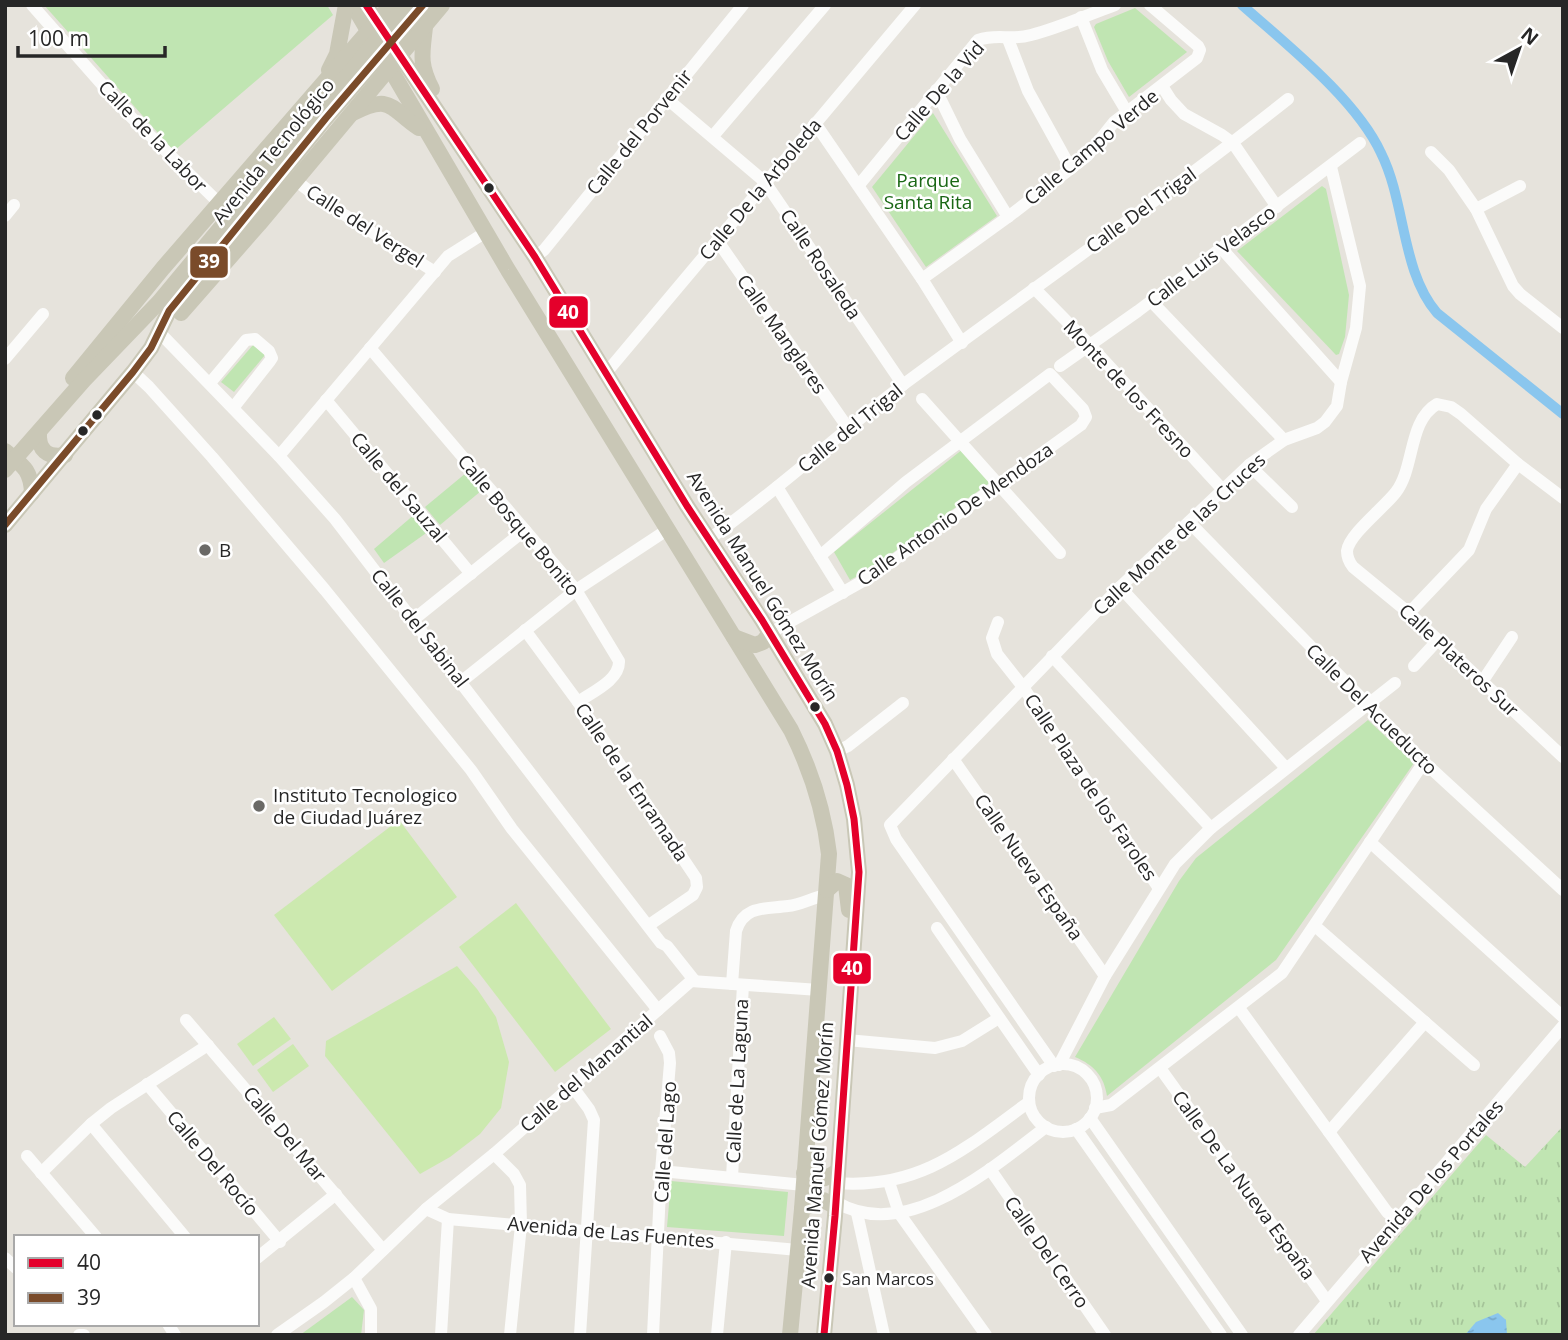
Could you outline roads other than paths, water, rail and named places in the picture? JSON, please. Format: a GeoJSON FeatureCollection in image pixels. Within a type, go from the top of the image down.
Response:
{"type":"FeatureCollection","features":[{"type":"Feature","properties":{"kind":"main road"},"geometry":{"type":"LineString","coordinates":[[324,82],[337,54],[346,5]]}},
{"type":"Feature","properties":{"kind":"main road"},"geometry":{"type":"LineString","coordinates":[[353,5],[380,18]]}},
{"type":"Feature","properties":{"kind":"main road"},"geometry":{"type":"LineString","coordinates":[[366,5],[396,35],[414,39]]}},
{"type":"Feature","properties":{"kind":"main road","name":"Avenida Tecnológico"},"geometry":{"type":"LineString","coordinates":[[5,525],[133,372],[159,332],[164,306],[406,5]]}},
{"type":"Feature","properties":{"kind":"main road","name":"Avenida Tecnológico"},"geometry":{"type":"LineString","coordinates":[[8,460],[39,432],[84,380],[164,306],[423,5]]}},
{"type":"Feature","properties":{"kind":"main road"},"geometry":{"type":"LineString","coordinates":[[159,332],[174,321],[442,5]]}},
{"type":"Feature","properties":{"kind":"main road"},"geometry":{"type":"LineString","coordinates":[[32,493],[30,476],[8,460],[219,203],[380,18]]}},
{"type":"Feature","properties":{"kind":"main road","name":"Avenida Manuel Gómez Morín"},"geometry":{"type":"LineString","coordinates":[[380,18],[390,67],[427,133],[791,730],[815,784],[829,854],[790,1335]]}},
{"type":"Feature","properties":{"kind":"main road"},"geometry":{"type":"LineString","coordinates":[[426,24],[421,59],[424,73],[435,94],[436,108]]}},
{"type":"Feature","properties":{"kind":"main road"},"geometry":{"type":"LineString","coordinates":[[354,49],[369,51],[376,55],[381,64],[390,67]]}},
{"type":"Feature","properties":{"kind":"main road","name":"Avenida Manuel Gómez Morín"},"geometry":{"type":"LineString","coordinates":[[390,67],[436,108],[534,257],[770,633],[820,715],[837,751],[854,819],[859,872],[824,1335]]}},
{"type":"Feature","properties":{"kind":"main road"},"geometry":{"type":"LineString","coordinates":[[351,114],[368,105],[391,105],[427,133]]}},
{"type":"Feature","properties":{"kind":"main road"},"geometry":{"type":"LineString","coordinates":[[574,376],[592,381],[606,373]]}},
{"type":"Feature","properties":{"kind":"main road"},"geometry":{"type":"LineString","coordinates":[[599,417],[611,409],[629,411]]}},
{"type":"Feature","properties":{"kind":"main road"},"geometry":{"type":"LineString","coordinates":[[39,432],[40,446],[46,454],[56,457],[65,455]]}},
{"type":"Feature","properties":{"kind":"main road"},"geometry":{"type":"LineString","coordinates":[[734,636],[755,645],[763,642],[770,633]]}},
{"type":"Feature","properties":{"kind":"main road"},"geometry":{"type":"LineString","coordinates":[[827,893],[837,881],[846,885],[849,901],[847,946],[854,951]]}},
{"type":"Feature","properties":{"kind":"main road"},"geometry":{"type":"LineString","coordinates":[[804,1179],[837,1177]]}},
{"type":"Feature","properties":{"kind":"main road"},"geometry":{"type":"LineString","coordinates":[[802,1209],[823,1200],[835,1204]]}},
{"type":"Feature","properties":{"kind":"street","name":"Calle de la Labor"},"geometry":{"type":"LineString","coordinates":[[32,5],[128,114],[219,203]]}},
{"type":"Feature","properties":{"kind":"street","name":"Calle del Porvenir"},"geometry":{"type":"LineString","coordinates":[[534,257],[544,250],[743,5]]}},
{"type":"Feature","properties":{"kind":"street"},"geometry":{"type":"LineString","coordinates":[[713,136],[825,5]]}},
{"type":"Feature","properties":{"kind":"street","name":"Calle De la Arboleda"},"geometry":{"type":"LineString","coordinates":[[606,373],[815,123],[901,11],[915,5]]}},
{"type":"Feature","properties":{"kind":"street","name":"Calle De la Vid"},"geometry":{"type":"LineString","coordinates":[[859,185],[978,40],[992,35],[1008,39],[1032,35],[1115,5]]}},
{"type":"Feature","properties":{"kind":"street","name":"Calle Campo Verde"},"geometry":{"type":"LineString","coordinates":[[922,279],[1087,156],[1114,122],[1197,58],[1200,50],[1194,41],[1150,5]]}},
{"type":"Feature","properties":{"kind":"street"},"geometry":{"type":"LineString","coordinates":[[1081,17],[1109,85],[1127,112]]}},
{"type":"Feature","properties":{"kind":"street"},"geometry":{"type":"LineString","coordinates":[[1008,39],[1028,91],[1070,167]]}},
{"type":"Feature","properties":{"kind":"street"},"geometry":{"type":"LineString","coordinates":[[1162,86],[1184,114],[1233,143],[1277,207]]}},
{"type":"Feature","properties":{"kind":"street"},"geometry":{"type":"LineString","coordinates":[[936,90],[964,148],[1008,217]]}},
{"type":"Feature","properties":{"kind":"street","name":"Calle Rosaleda"},"geometry":{"type":"LineString","coordinates":[[666,98],[765,182],[904,385]]}},
{"type":"Feature","properties":{"kind":"street","name":"Calle Del Trigal"},"geometry":{"type":"LineString","coordinates":[[993,319],[1233,143],[1288,99]]}},
{"type":"Feature","properties":{"kind":"street"},"geometry":{"type":"LineString","coordinates":[[815,123],[922,279],[962,343]]}},
{"type":"Feature","properties":{"kind":"street","name":"Calle Luis Velasco"},"geometry":{"type":"LineString","coordinates":[[820,556],[888,496],[959,441],[1222,249],[1360,143]]}},
{"type":"Feature","properties":{"kind":"street"},"geometry":{"type":"LineString","coordinates":[[1431,152],[1449,170],[1476,209],[1513,286],[1520,294],[1560,320]]}},
{"type":"Feature","properties":{"kind":"street","name":"Calle Monte de las Cruces"},"geometry":{"type":"LineString","coordinates":[[1057,1065],[896,839],[890,825],[1120,587],[1249,465],[1284,440],[1317,428],[1337,406],[1340,382],[1356,328],[1360,286],[1331,167]]}},
{"type":"Feature","properties":{"kind":"street","name":"Calle del Vergel"},"geometry":{"type":"LineString","coordinates":[[295,180],[321,200],[435,272]]}},
{"type":"Feature","properties":{"kind":"street"},"geometry":{"type":"LineString","coordinates":[[1476,209],[1520,186]]}},
{"type":"Feature","properties":{"kind":"street"},"geometry":{"type":"LineString","coordinates":[[5,216],[14,205]]}},
{"type":"Feature","properties":{"kind":"street"},"geometry":{"type":"LineString","coordinates":[[279,456],[448,256],[486,232]]}},
{"type":"Feature","properties":{"kind":"street","name":"Calle Manglares"},"geometry":{"type":"LineString","coordinates":[[717,240],[848,428]]}},
{"type":"Feature","properties":{"kind":"street"},"geometry":{"type":"LineString","coordinates":[[1222,249],[1340,382]]}},
{"type":"Feature","properties":{"kind":"street","name":"Monte de los Fresno"},"geometry":{"type":"LineString","coordinates":[[1034,288],[1090,344],[1223,490]]}},
{"type":"Feature","properties":{"kind":"street"},"geometry":{"type":"LineString","coordinates":[[1152,301],[1284,440]]}},
{"type":"Feature","properties":{"kind":"street"},"geometry":{"type":"LineString","coordinates":[[5,359],[43,314]]}},
{"type":"Feature","properties":{"kind":"street","name":"Calle del Trigal"},"geometry":{"type":"LineString","coordinates":[[709,539],[778,487],[848,428],[993,319]]}},
{"type":"Feature","properties":{"kind":"street","name":"Calle del Sabinal"},"geometry":{"type":"LineString","coordinates":[[159,332],[279,456],[335,519],[649,925],[661,943],[662,951],[690,982]]}},
{"type":"Feature","properties":{"kind":"street"},"geometry":{"type":"LineString","coordinates":[[209,383],[246,340],[255,339],[269,351],[272,358],[233,408]]}},
{"type":"Feature","properties":{"kind":"street","name":"Calle Bosque Bonito"},"geometry":{"type":"LineString","coordinates":[[370,348],[576,590],[620,664],[616,675],[578,702]]}},
{"type":"Feature","properties":{"kind":"street","name":"Calle Antonio De Mendoza"},"geometry":{"type":"LineString","coordinates":[[770,633],[872,576],[1085,421],[1083,409],[1055,370]]}},
{"type":"Feature","properties":{"kind":"street"},"geometry":{"type":"LineString","coordinates":[[133,372],[212,457],[325,590],[471,769],[512,829],[658,1010]]}},
{"type":"Feature","properties":{"kind":"street"},"geometry":{"type":"LineString","coordinates":[[922,399],[1060,553]]}},
{"type":"Feature","properties":{"kind":"street","name":"Calle del Sauzal"},"geometry":{"type":"LineString","coordinates":[[326,400],[471,573]]}},
{"type":"Feature","properties":{"kind":"street","name":"Calle Plateros Sur"},"geometry":{"type":"LineString","coordinates":[[1518,464],[1461,414],[1451,407],[1437,404],[1426,412],[1420,424],[1399,487],[1350,544],[1348,559],[1561,753]]}},
{"type":"Feature","properties":{"kind":"street"},"geometry":{"type":"LineString","coordinates":[[1409,613],[1469,550],[1486,509],[1518,464],[1563,498]]}},
{"type":"Feature","properties":{"kind":"street"},"geometry":{"type":"LineString","coordinates":[[1249,465],[1292,507]]}},
{"type":"Feature","properties":{"kind":"street"},"geometry":{"type":"LineString","coordinates":[[778,487],[843,593]]}},
{"type":"Feature","properties":{"kind":"street","name":"Calle Del Acueducto"},"geometry":{"type":"LineString","coordinates":[[1189,522],[1366,705],[1563,890]]}},
{"type":"Feature","properties":{"kind":"street"},"geometry":{"type":"LineString","coordinates":[[413,620],[525,530]]}},
{"type":"Feature","properties":{"kind":"street"},"geometry":{"type":"LineString","coordinates":[[462,681],[576,590],[667,530]]}},
{"type":"Feature","properties":{"kind":"street"},"geometry":{"type":"LineString","coordinates":[[1120,587],[1286,768]]}},
{"type":"Feature","properties":{"kind":"street","name":"Calle Plaza de los Faroles"},"geometry":{"type":"LineString","coordinates":[[998,622],[993,645],[1158,887]]}},
{"type":"Feature","properties":{"kind":"street","name":"Calle de la Enramada"},"geometry":{"type":"LineString","coordinates":[[525,630],[578,702],[696,878],[697,887],[692,895],[649,925]]}},
{"type":"Feature","properties":{"kind":"street"},"geometry":{"type":"LineString","coordinates":[[1482,682],[1513,637]]}},
{"type":"Feature","properties":{"kind":"street"},"geometry":{"type":"LineString","coordinates":[[1414,666],[1437,641]]}},
{"type":"Feature","properties":{"kind":"street"},"geometry":{"type":"LineString","coordinates":[[1052,656],[1211,828]]}},
{"type":"Feature","properties":{"kind":"street"},"geometry":{"type":"LineString","coordinates":[[1395,683],[1211,828],[1182,856],[1158,887],[1105,976],[1057,1065],[1039,1075],[1033,1082],[1030,1102],[1035,1117],[1046,1128],[1061,1132],[1076,1129],[1093,1113],[1111,1105],[1282,973],[1424,762]]}},
{"type":"Feature","properties":{"kind":"street"},"geometry":{"type":"LineString","coordinates":[[837,751],[848,746],[902,704]]}},
{"type":"Feature","properties":{"kind":"street","name":"Calle Nueva España"},"geometry":{"type":"LineString","coordinates":[[953,759],[1105,976]]}},
{"type":"Feature","properties":{"kind":"street"},"geometry":{"type":"LineString","coordinates":[[1370,842],[1563,1017]]}},
{"type":"Feature","properties":{"kind":"street","name":"Calle de La Laguna"},"geometry":{"type":"LineString","coordinates":[[732,1177],[738,925],[747,913],[763,907],[790,906],[827,893]]}},
{"type":"Feature","properties":{"kind":"street"},"geometry":{"type":"LineString","coordinates":[[1315,926],[1474,1065]]}},
{"type":"Feature","properties":{"kind":"street"},"geometry":{"type":"LineString","coordinates":[[937,928],[1039,1075]]}},
{"type":"Feature","properties":{"kind":"street"},"geometry":{"type":"LineString","coordinates":[[690,982],[819,990]]}},
{"type":"Feature","properties":{"kind":"street","name":"Calle del Manantial"},"geometry":{"type":"LineString","coordinates":[[383,1250],[426,1209],[494,1154],[690,982]]}},
{"type":"Feature","properties":{"kind":"street"},"geometry":{"type":"LineString","coordinates":[[1238,1007],[1387,1212],[1398,1221]]}},
{"type":"Feature","properties":{"kind":"street"},"geometry":{"type":"LineString","coordinates":[[847,1040],[935,1048],[962,1041],[999,1018]]}},
{"type":"Feature","properties":{"kind":"street","name":"Calle Del Mar"},"geometry":{"type":"LineString","coordinates":[[186,1020],[383,1250]]}},
{"type":"Feature","properties":{"kind":"street"},"geometry":{"type":"LineString","coordinates":[[1329,1132],[1426,1022]]}},
{"type":"Feature","properties":{"kind":"street","name":"Avenida De los Portales"},"geometry":{"type":"LineString","coordinates":[[1299,1335],[1563,1026]]}},
{"type":"Feature","properties":{"kind":"street","name":"Calle del Lago"},"geometry":{"type":"LineString","coordinates":[[653,1335],[661,1171],[670,1063],[669,1053],[660,1036]]}},
{"type":"Feature","properties":{"kind":"street"},"geometry":{"type":"LineString","coordinates":[[41,1173],[91,1124],[208,1045]]}},
{"type":"Feature","properties":{"kind":"street"},"geometry":{"type":"LineString","coordinates":[[1057,1065],[1073,1066],[1088,1076],[1096,1091],[1093,1113],[1242,1335]]}},
{"type":"Feature","properties":{"kind":"street","name":"Calle De La Nueva España"},"geometry":{"type":"LineString","coordinates":[[1160,1068],[1327,1301]]}},
{"type":"Feature","properties":{"kind":"street","name":"Calle Del Rocío"},"geometry":{"type":"LineString","coordinates":[[147,1084],[280,1242]]}},
{"type":"Feature","properties":{"kind":"street"},"geometry":{"type":"LineString","coordinates":[[572,1086],[589,1108],[594,1120],[580,1335]]}},
{"type":"Feature","properties":{"kind":"street"},"geometry":{"type":"LineString","coordinates":[[837,1177],[888,1182],[909,1177],[941,1163],[1030,1102]]}},
{"type":"Feature","properties":{"kind":"street"},"geometry":{"type":"LineString","coordinates":[[91,1124],[183,1235]]}},
{"type":"Feature","properties":{"kind":"street"},"geometry":{"type":"LineString","coordinates":[[835,1204],[857,1213],[899,1213],[955,1191],[1046,1128]]}},
{"type":"Feature","properties":{"kind":"street"},"geometry":{"type":"LineString","coordinates":[[1076,1129],[1221,1335]]}},
{"type":"Feature","properties":{"kind":"street"},"geometry":{"type":"LineString","coordinates":[[494,1154],[517,1179],[521,1225],[510,1335]]}},
{"type":"Feature","properties":{"kind":"street"},"geometry":{"type":"LineString","coordinates":[[27,1156],[94,1235]]}},
{"type":"Feature","properties":{"kind":"street","name":"Calle Del Cerro"},"geometry":{"type":"LineString","coordinates":[[990,1169],[1105,1335]]}},
{"type":"Feature","properties":{"kind":"street"},"geometry":{"type":"LineString","coordinates":[[661,1171],[804,1179]]}},
{"type":"Feature","properties":{"kind":"street"},"geometry":{"type":"LineString","coordinates":[[888,1182],[899,1213],[986,1335]]}},
{"type":"Feature","properties":{"kind":"street"},"geometry":{"type":"LineString","coordinates":[[259,1257],[336,1194]]}},
{"type":"Feature","properties":{"kind":"street","name":"Avenida de Las Fuentes"},"geometry":{"type":"LineString","coordinates":[[426,1209],[448,1219],[798,1250]]}},
{"type":"Feature","properties":{"kind":"street"},"geometry":{"type":"LineString","coordinates":[[857,1213],[884,1335]]}},
{"type":"Feature","properties":{"kind":"street"},"geometry":{"type":"LineString","coordinates":[[441,1335],[448,1219]]}},
{"type":"Feature","properties":{"kind":"street"},"geometry":{"type":"LineString","coordinates":[[717,1335],[726,1242]]}},
{"type":"Feature","properties":{"kind":"street"},"geometry":{"type":"LineString","coordinates":[[277,1335],[354,1278],[383,1250]]}},
{"type":"Feature","properties":{"kind":"street"},"geometry":{"type":"LineString","coordinates":[[354,1278],[371,1309],[371,1335]]}},
{"type":"Feature","properties":{"kind":"water"},"geometry":{"type":"Polygon","coordinates":[[[1498,1313],[1506,1320],[1507,1335],[1465,1335],[1476,1322],[1498,1313]]]}},
{"type":"Feature","properties":{"kind":"waterway"},"geometry":{"type":"LineString","coordinates":[[1242,5],[1319,74],[1370,133],[1389,173],[1417,277],[1425,296],[1437,313],[1563,414]]}},
{"type":"Feature","properties":{"kind":"place","name":"B"},"geometry":{"type":"Point","coordinates":[205,550]}},
{"type":"Feature","properties":{"kind":"place","name":"Instituto Tecnologico de Ciudad Juárez"},"geometry":{"type":"Point","coordinates":[259,806]}},
{"type":"Feature","properties":{"kind":"place","name":"San Marcos"},"geometry":{"type":"Point","coordinates":[829,1278]}},
{"type":"Feature","properties":{"kind":"park label","name":"Parque Santa Rita"},"geometry":{"type":"Point","coordinates":[928,191]}}]}
